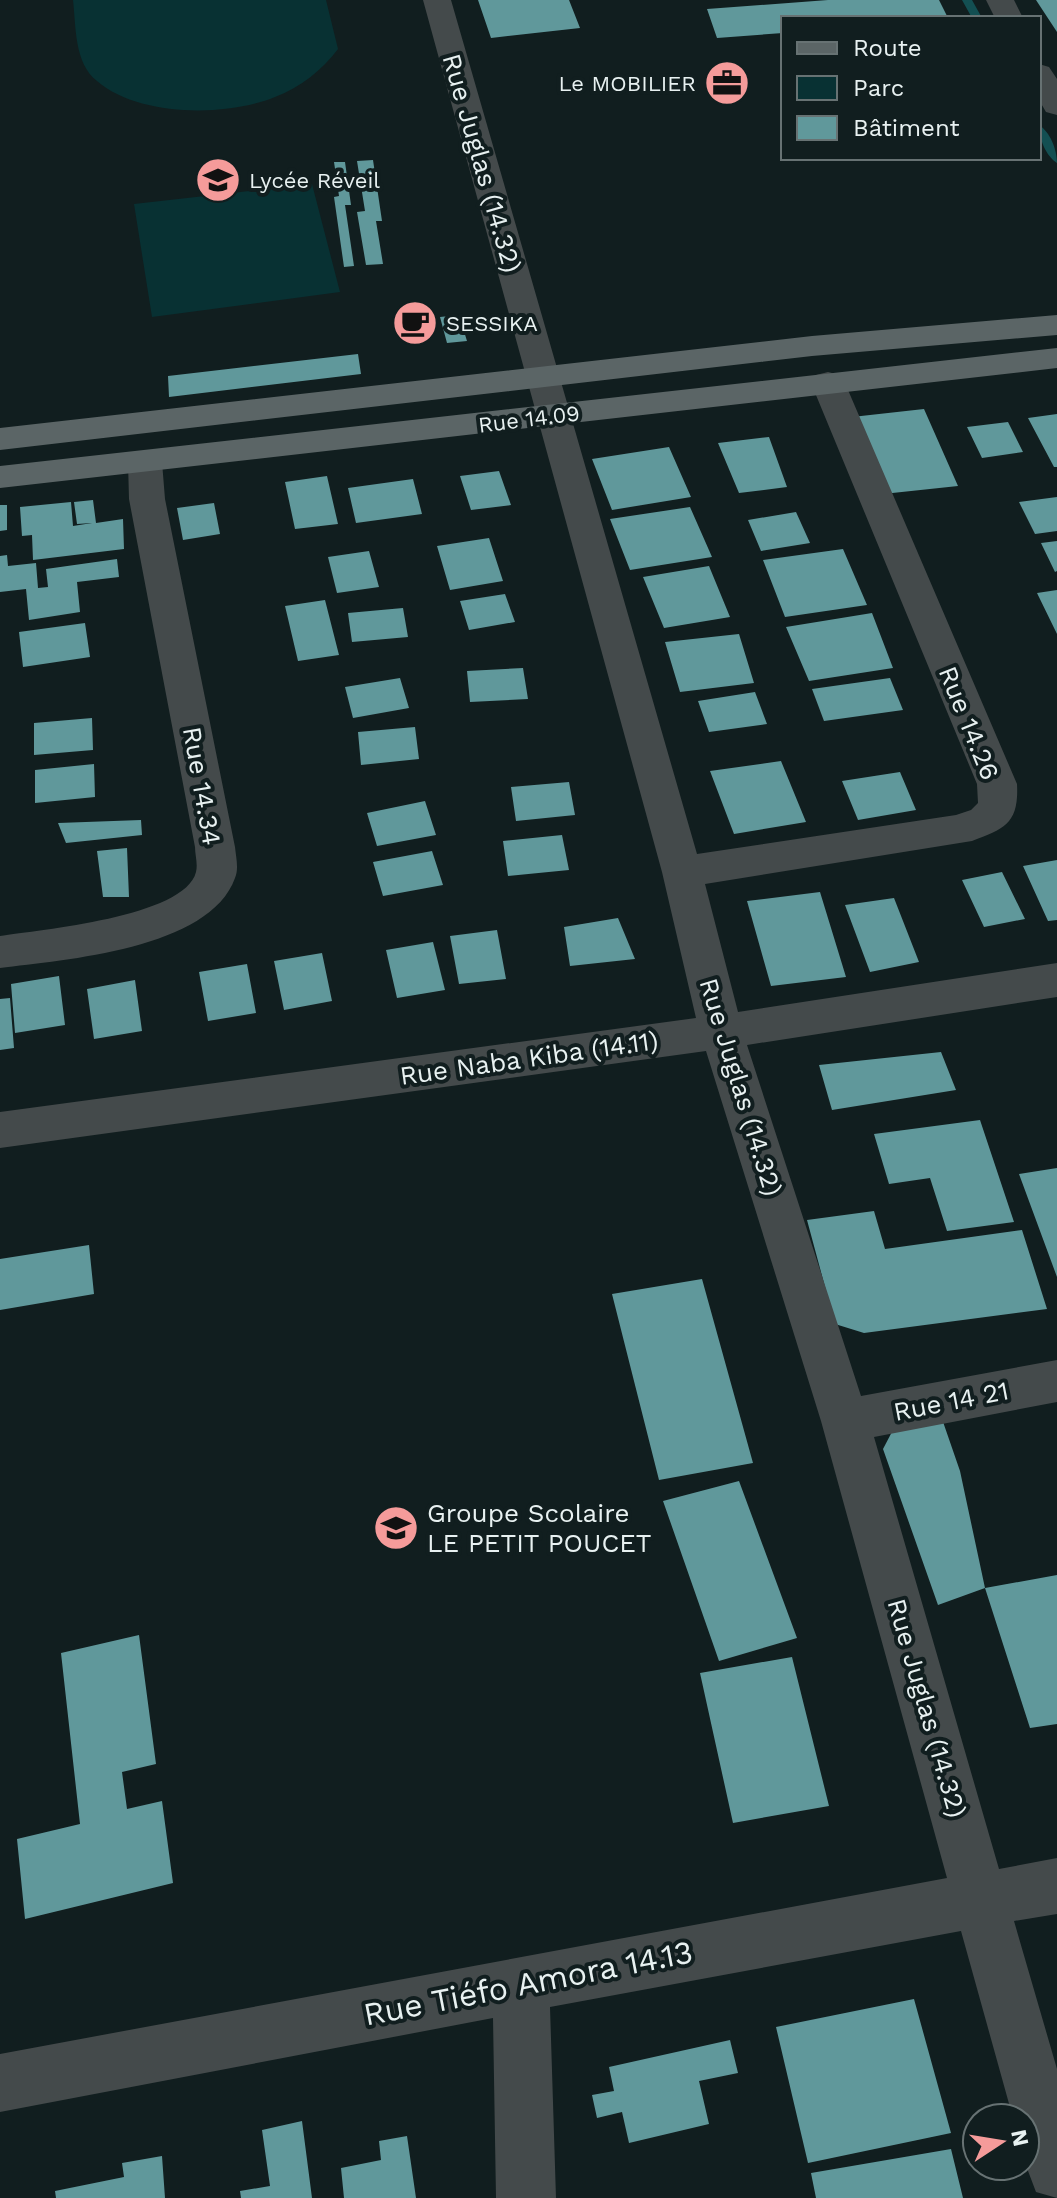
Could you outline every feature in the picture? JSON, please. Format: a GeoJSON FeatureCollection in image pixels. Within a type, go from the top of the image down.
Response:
{"type":"FeatureCollection","features":[{"type":"Feature","properties":{"kind":"street","name":"Rue Juglas (14.32)"},"geometry":{"type":"LineString","coordinates":[[437,0],[682,872],[721,1032],[845,1421],[1057,2171]]}},
{"type":"Feature","properties":{"kind":"street"},"geometry":{"type":"LineString","coordinates":[[1041,77],[1057,106]]}},
{"type":"Feature","properties":{"kind":"street","name":"Rue 14.09"},"geometry":{"type":"LineString","coordinates":[[0,477],[145,462],[549,397],[812,346],[1057,325]]}},
{"type":"Feature","properties":{"kind":"street","name":"Rue 14.09"},"geometry":{"type":"LineString","coordinates":[[0,439],[549,397],[828,383],[1057,358]]}},
{"type":"Feature","properties":{"kind":"street","name":"Rue 14.26"},"geometry":{"type":"LineString","coordinates":[[682,872],[958,830],[985,821],[998,807],[997,784],[828,383]]}},
{"type":"Feature","properties":{"kind":"street","name":"Rue 14.34"},"geometry":{"type":"LineString","coordinates":[[0,952],[129,931],[200,901],[216,876],[215,847],[147,499],[145,462]]}},
{"type":"Feature","properties":{"kind":"street","name":"Rue Naba Kiba (14.11)"},"geometry":{"type":"LineString","coordinates":[[0,1130],[721,1032],[1057,980]]}},
{"type":"Feature","properties":{"kind":"street","name":"Rue 14 21"},"geometry":{"type":"LineString","coordinates":[[845,1421],[1057,1381]]}},
{"type":"Feature","properties":{"kind":"street","name":"Rue Tiéfo Amora 14.13"},"geometry":{"type":"LineString","coordinates":[[0,2083],[1057,1886]]}},
{"type":"Feature","properties":{"kind":"street"},"geometry":{"type":"LineString","coordinates":[[521,1984],[526,2198]]}},
{"type":"Feature","properties":{"kind":"green space"},"geometry":{"type":"Polygon","coordinates":[[[73,0],[326,0],[338,49],[302,83],[255,104],[208,110],[159,107],[115,93],[89,73],[80,54],[73,0]]]}},
{"type":"Feature","properties":{"kind":"green space"},"geometry":{"type":"Polygon","coordinates":[[[312,184],[340,292],[152,317],[134,204],[312,184]]]}},
{"type":"Feature","properties":{"kind":"building"},"geometry":{"type":"Polygon","coordinates":[[[478,0],[569,0],[580,28],[491,38],[478,0]]]}},
{"type":"Feature","properties":{"kind":"building"},"geometry":{"type":"Polygon","coordinates":[[[828,0],[939,0],[947,16],[781,16],[781,33],[717,38],[707,9],[828,0]]]}},
{"type":"Feature","properties":{"kind":"building"},"geometry":{"type":"Polygon","coordinates":[[[1036,0],[1057,0],[1057,32],[1036,0]]]}},
{"type":"Feature","properties":{"kind":"building"},"geometry":{"type":"Polygon","coordinates":[[[373,160],[382,221],[376,221],[383,264],[366,265],[357,212],[365,211],[357,161],[373,160]]]}},
{"type":"Feature","properties":{"kind":"building"},"geometry":{"type":"Polygon","coordinates":[[[334,162],[345,162],[351,205],[345,205],[354,266],[344,267],[334,197],[339,196],[334,162]]]}},
{"type":"Feature","properties":{"kind":"building"},"geometry":{"type":"Polygon","coordinates":[[[459,315],[467,341],[447,343],[440,317],[459,315]]]}},
{"type":"Feature","properties":{"kind":"building"},"geometry":{"type":"Polygon","coordinates":[[[358,354],[361,374],[169,397],[168,376],[358,354]]]}},
{"type":"Feature","properties":{"kind":"building"},"geometry":{"type":"Polygon","coordinates":[[[924,409],[958,486],[883,494],[852,417],[924,409]]]}},
{"type":"Feature","properties":{"kind":"building"},"geometry":{"type":"Polygon","coordinates":[[[1057,414],[1057,467],[1054,467],[1028,418],[1057,414]]]}},
{"type":"Feature","properties":{"kind":"building"},"geometry":{"type":"Polygon","coordinates":[[[1008,422],[1023,452],[982,458],[967,427],[1008,422]]]}},
{"type":"Feature","properties":{"kind":"building"},"geometry":{"type":"Polygon","coordinates":[[[769,437],[787,487],[739,493],[718,443],[769,437]]]}},
{"type":"Feature","properties":{"kind":"building"},"geometry":{"type":"Polygon","coordinates":[[[669,447],[691,497],[612,510],[592,459],[669,447]]]}},
{"type":"Feature","properties":{"kind":"building"},"geometry":{"type":"Polygon","coordinates":[[[499,471],[511,505],[471,510],[460,476],[499,471]]]}},
{"type":"Feature","properties":{"kind":"building"},"geometry":{"type":"Polygon","coordinates":[[[327,476],[338,524],[295,529],[285,482],[327,476]]]}},
{"type":"Feature","properties":{"kind":"building"},"geometry":{"type":"Polygon","coordinates":[[[413,479],[422,514],[356,523],[348,488],[413,479]]]}},
{"type":"Feature","properties":{"kind":"building"},"geometry":{"type":"Polygon","coordinates":[[[1057,497],[1057,531],[1035,534],[1019,502],[1057,497]]]}},
{"type":"Feature","properties":{"kind":"building"},"geometry":{"type":"Polygon","coordinates":[[[93,500],[96,523],[123,519],[124,549],[33,560],[32,535],[22,536],[20,507],[71,502],[73,526],[92,523],[77,524],[74,502],[93,500]]]}},
{"type":"Feature","properties":{"kind":"building"},"geometry":{"type":"Polygon","coordinates":[[[214,503],[220,534],[183,540],[177,508],[214,503]]]}},
{"type":"Feature","properties":{"kind":"building"},"geometry":{"type":"Polygon","coordinates":[[[0,505],[7,505],[7,530],[0,531],[0,505]]]}},
{"type":"Feature","properties":{"kind":"building"},"geometry":{"type":"Polygon","coordinates":[[[690,507],[712,557],[630,570],[610,519],[690,507]]]}},
{"type":"Feature","properties":{"kind":"building"},"geometry":{"type":"Polygon","coordinates":[[[796,512],[810,543],[761,551],[748,520],[796,512]]]}},
{"type":"Feature","properties":{"kind":"building"},"geometry":{"type":"Polygon","coordinates":[[[489,538],[503,581],[450,590],[437,546],[489,538]]]}},
{"type":"Feature","properties":{"kind":"building"},"geometry":{"type":"Polygon","coordinates":[[[1057,541],[1057,571],[1055,572],[1041,543],[1057,541]]]}},
{"type":"Feature","properties":{"kind":"building"},"geometry":{"type":"Polygon","coordinates":[[[843,549],[867,605],[785,617],[763,560],[843,549]]]}},
{"type":"Feature","properties":{"kind":"building"},"geometry":{"type":"Polygon","coordinates":[[[369,551],[379,587],[337,593],[328,557],[369,551]]]}},
{"type":"Feature","properties":{"kind":"building"},"geometry":{"type":"Polygon","coordinates":[[[7,555],[8,566],[36,563],[38,588],[48,587],[46,569],[117,559],[119,577],[77,582],[80,612],[29,620],[26,589],[0,592],[0,556],[7,555]]]}},
{"type":"Feature","properties":{"kind":"building"},"geometry":{"type":"Polygon","coordinates":[[[709,566],[730,617],[664,628],[643,577],[709,566]]]}},
{"type":"Feature","properties":{"kind":"building"},"geometry":{"type":"Polygon","coordinates":[[[1057,590],[1057,634],[1037,593],[1057,590]]]}},
{"type":"Feature","properties":{"kind":"building"},"geometry":{"type":"Polygon","coordinates":[[[505,594],[515,622],[469,630],[460,601],[505,594]]]}},
{"type":"Feature","properties":{"kind":"building"},"geometry":{"type":"Polygon","coordinates":[[[325,600],[339,655],[298,661],[285,606],[325,600]]]}},
{"type":"Feature","properties":{"kind":"building"},"geometry":{"type":"Polygon","coordinates":[[[403,608],[408,637],[352,642],[348,613],[403,608]]]}},
{"type":"Feature","properties":{"kind":"building"},"geometry":{"type":"Polygon","coordinates":[[[872,613],[893,668],[809,681],[786,627],[872,613]]]}},
{"type":"Feature","properties":{"kind":"building"},"geometry":{"type":"Polygon","coordinates":[[[85,623],[90,657],[23,667],[19,632],[85,623]]]}},
{"type":"Feature","properties":{"kind":"building"},"geometry":{"type":"Polygon","coordinates":[[[739,634],[754,683],[680,692],[665,642],[739,634]]]}},
{"type":"Feature","properties":{"kind":"building"},"geometry":{"type":"Polygon","coordinates":[[[523,668],[528,699],[470,702],[467,671],[523,668]]]}},
{"type":"Feature","properties":{"kind":"building"},"geometry":{"type":"Polygon","coordinates":[[[400,678],[409,708],[353,718],[345,687],[400,678]]]}},
{"type":"Feature","properties":{"kind":"building"},"geometry":{"type":"Polygon","coordinates":[[[890,678],[903,710],[824,721],[812,689],[890,678]]]}},
{"type":"Feature","properties":{"kind":"building"},"geometry":{"type":"Polygon","coordinates":[[[755,692],[767,724],[709,732],[698,701],[755,692]]]}},
{"type":"Feature","properties":{"kind":"building"},"geometry":{"type":"Polygon","coordinates":[[[92,718],[93,750],[34,755],[34,723],[92,718]]]}},
{"type":"Feature","properties":{"kind":"building"},"geometry":{"type":"Polygon","coordinates":[[[415,727],[419,759],[361,765],[358,732],[415,727]]]}},
{"type":"Feature","properties":{"kind":"building"},"geometry":{"type":"Polygon","coordinates":[[[781,761],[806,822],[734,834],[710,771],[781,761]]]}},
{"type":"Feature","properties":{"kind":"building"},"geometry":{"type":"Polygon","coordinates":[[[94,764],[95,797],[35,803],[35,770],[94,764]]]}},
{"type":"Feature","properties":{"kind":"building"},"geometry":{"type":"Polygon","coordinates":[[[900,772],[916,810],[858,820],[842,781],[900,772]]]}},
{"type":"Feature","properties":{"kind":"building"},"geometry":{"type":"Polygon","coordinates":[[[569,782],[575,815],[516,821],[511,787],[569,782]]]}},
{"type":"Feature","properties":{"kind":"building"},"geometry":{"type":"Polygon","coordinates":[[[425,801],[436,835],[377,846],[367,813],[425,801]]]}},
{"type":"Feature","properties":{"kind":"building"},"geometry":{"type":"Polygon","coordinates":[[[141,820],[142,835],[66,843],[58,823],[141,820]]]}},
{"type":"Feature","properties":{"kind":"building"},"geometry":{"type":"Polygon","coordinates":[[[562,835],[569,870],[508,876],[503,841],[562,835]]]}},
{"type":"Feature","properties":{"kind":"building"},"geometry":{"type":"Polygon","coordinates":[[[127,848],[129,897],[103,897],[97,851],[127,848]]]}},
{"type":"Feature","properties":{"kind":"building"},"geometry":{"type":"Polygon","coordinates":[[[432,851],[443,885],[383,896],[373,862],[432,851]]]}},
{"type":"Feature","properties":{"kind":"building"},"geometry":{"type":"Polygon","coordinates":[[[1057,860],[1057,920],[1048,921],[1023,866],[1057,860]]]}},
{"type":"Feature","properties":{"kind":"building"},"geometry":{"type":"Polygon","coordinates":[[[1002,872],[1025,919],[984,927],[962,880],[1002,872]]]}},
{"type":"Feature","properties":{"kind":"building"},"geometry":{"type":"Polygon","coordinates":[[[820,892],[846,977],[771,986],[747,901],[820,892]]]}},
{"type":"Feature","properties":{"kind":"building"},"geometry":{"type":"Polygon","coordinates":[[[894,898],[919,962],[870,972],[845,905],[894,898]]]}},
{"type":"Feature","properties":{"kind":"building"},"geometry":{"type":"Polygon","coordinates":[[[618,918],[635,959],[570,966],[564,927],[618,918]]]}},
{"type":"Feature","properties":{"kind":"building"},"geometry":{"type":"Polygon","coordinates":[[[497,930],[506,979],[459,984],[450,936],[497,930]]]}},
{"type":"Feature","properties":{"kind":"building"},"geometry":{"type":"Polygon","coordinates":[[[433,942],[445,990],[397,998],[386,950],[433,942]]]}},
{"type":"Feature","properties":{"kind":"building"},"geometry":{"type":"Polygon","coordinates":[[[322,953],[332,1001],[284,1010],[274,961],[322,953]]]}},
{"type":"Feature","properties":{"kind":"building"},"geometry":{"type":"Polygon","coordinates":[[[247,964],[256,1013],[208,1021],[199,972],[247,964]]]}},
{"type":"Feature","properties":{"kind":"building"},"geometry":{"type":"Polygon","coordinates":[[[59,976],[65,1025],[15,1033],[11,984],[59,976]]]}},
{"type":"Feature","properties":{"kind":"building"},"geometry":{"type":"Polygon","coordinates":[[[135,980],[142,1031],[94,1039],[87,989],[135,980]]]}},
{"type":"Feature","properties":{"kind":"building"},"geometry":{"type":"Polygon","coordinates":[[[10,998],[14,1048],[0,1050],[0,999],[10,998]]]}},
{"type":"Feature","properties":{"kind":"building"},"geometry":{"type":"Polygon","coordinates":[[[941,1052],[956,1090],[832,1110],[819,1065],[941,1052]]]}},
{"type":"Feature","properties":{"kind":"building"},"geometry":{"type":"Polygon","coordinates":[[[980,1120],[1014,1222],[947,1231],[930,1178],[889,1184],[874,1134],[980,1120]]]}},
{"type":"Feature","properties":{"kind":"building"},"geometry":{"type":"Polygon","coordinates":[[[1057,1168],[1057,1277],[1019,1174],[1057,1168]]]}},
{"type":"Feature","properties":{"kind":"building"},"geometry":{"type":"Polygon","coordinates":[[[874,1211],[885,1249],[1022,1230],[1047,1309],[864,1333],[835,1324],[807,1220],[874,1211]]]}},
{"type":"Feature","properties":{"kind":"building"},"geometry":{"type":"Polygon","coordinates":[[[89,1245],[94,1294],[0,1310],[0,1259],[89,1245]]]}},
{"type":"Feature","properties":{"kind":"building"},"geometry":{"type":"Polygon","coordinates":[[[702,1279],[753,1463],[659,1480],[612,1294],[702,1279]]]}},
{"type":"Feature","properties":{"kind":"building"},"geometry":{"type":"Polygon","coordinates":[[[941,1416],[960,1471],[985,1588],[938,1605],[883,1449],[894,1428],[941,1416]]]}},
{"type":"Feature","properties":{"kind":"building"},"geometry":{"type":"Polygon","coordinates":[[[739,1481],[797,1638],[719,1661],[663,1501],[739,1481]]]}},
{"type":"Feature","properties":{"kind":"building"},"geometry":{"type":"Polygon","coordinates":[[[1057,1575],[1057,1724],[1030,1728],[985,1588],[1057,1575]]]}},
{"type":"Feature","properties":{"kind":"building"},"geometry":{"type":"Polygon","coordinates":[[[139,1635],[156,1764],[122,1772],[127,1809],[162,1801],[173,1883],[25,1919],[17,1839],[80,1824],[61,1653],[139,1635]]]}},
{"type":"Feature","properties":{"kind":"building"},"geometry":{"type":"Polygon","coordinates":[[[792,1657],[829,1806],[733,1823],[700,1673],[792,1657]]]}},
{"type":"Feature","properties":{"kind":"building"},"geometry":{"type":"Polygon","coordinates":[[[914,1999],[951,2133],[808,2163],[776,2027],[914,1999]]]}},
{"type":"Feature","properties":{"kind":"building"},"geometry":{"type":"Polygon","coordinates":[[[730,2040],[738,2073],[699,2081],[709,2124],[629,2143],[622,2112],[597,2118],[592,2095],[614,2091],[609,2067],[730,2040]]]}},
{"type":"Feature","properties":{"kind":"building"},"geometry":{"type":"Polygon","coordinates":[[[302,2121],[312,2198],[241,2198],[240,2191],[270,2186],[262,2130],[302,2121]]]}},
{"type":"Feature","properties":{"kind":"building"},"geometry":{"type":"Polygon","coordinates":[[[407,2136],[416,2198],[344,2198],[341,2168],[381,2160],[379,2141],[407,2136]]]}},
{"type":"Feature","properties":{"kind":"building"},"geometry":{"type":"Polygon","coordinates":[[[951,2149],[963,2198],[816,2198],[811,2173],[951,2149]]]}},
{"type":"Feature","properties":{"kind":"building"},"geometry":{"type":"Polygon","coordinates":[[[162,2156],[165,2198],[56,2198],[55,2191],[124,2177],[122,2163],[162,2156]]]}},
{"type":"Feature","properties":{"kind":"waterway"},"geometry":{"type":"LineString","coordinates":[[967,0],[976,16]]}},
{"type":"Feature","properties":{"kind":"waterway"},"geometry":{"type":"LineString","coordinates":[[1041,132],[1057,160]]}},
{"type":"Feature","properties":{"kind":"place","name":"Le MOBILIER"},"geometry":{"type":"Point","coordinates":[727,83]}},
{"type":"Feature","properties":{"kind":"place","name":"Lycée Réveil"},"geometry":{"type":"Point","coordinates":[218,180]}},
{"type":"Feature","properties":{"kind":"place","name":"SESSIKA"},"geometry":{"type":"Point","coordinates":[415,323]}},
{"type":"Feature","properties":{"kind":"place","name":"Groupe Scolaire LE PETIT POUCET"},"geometry":{"type":"Point","coordinates":[396,1528]}}]}
